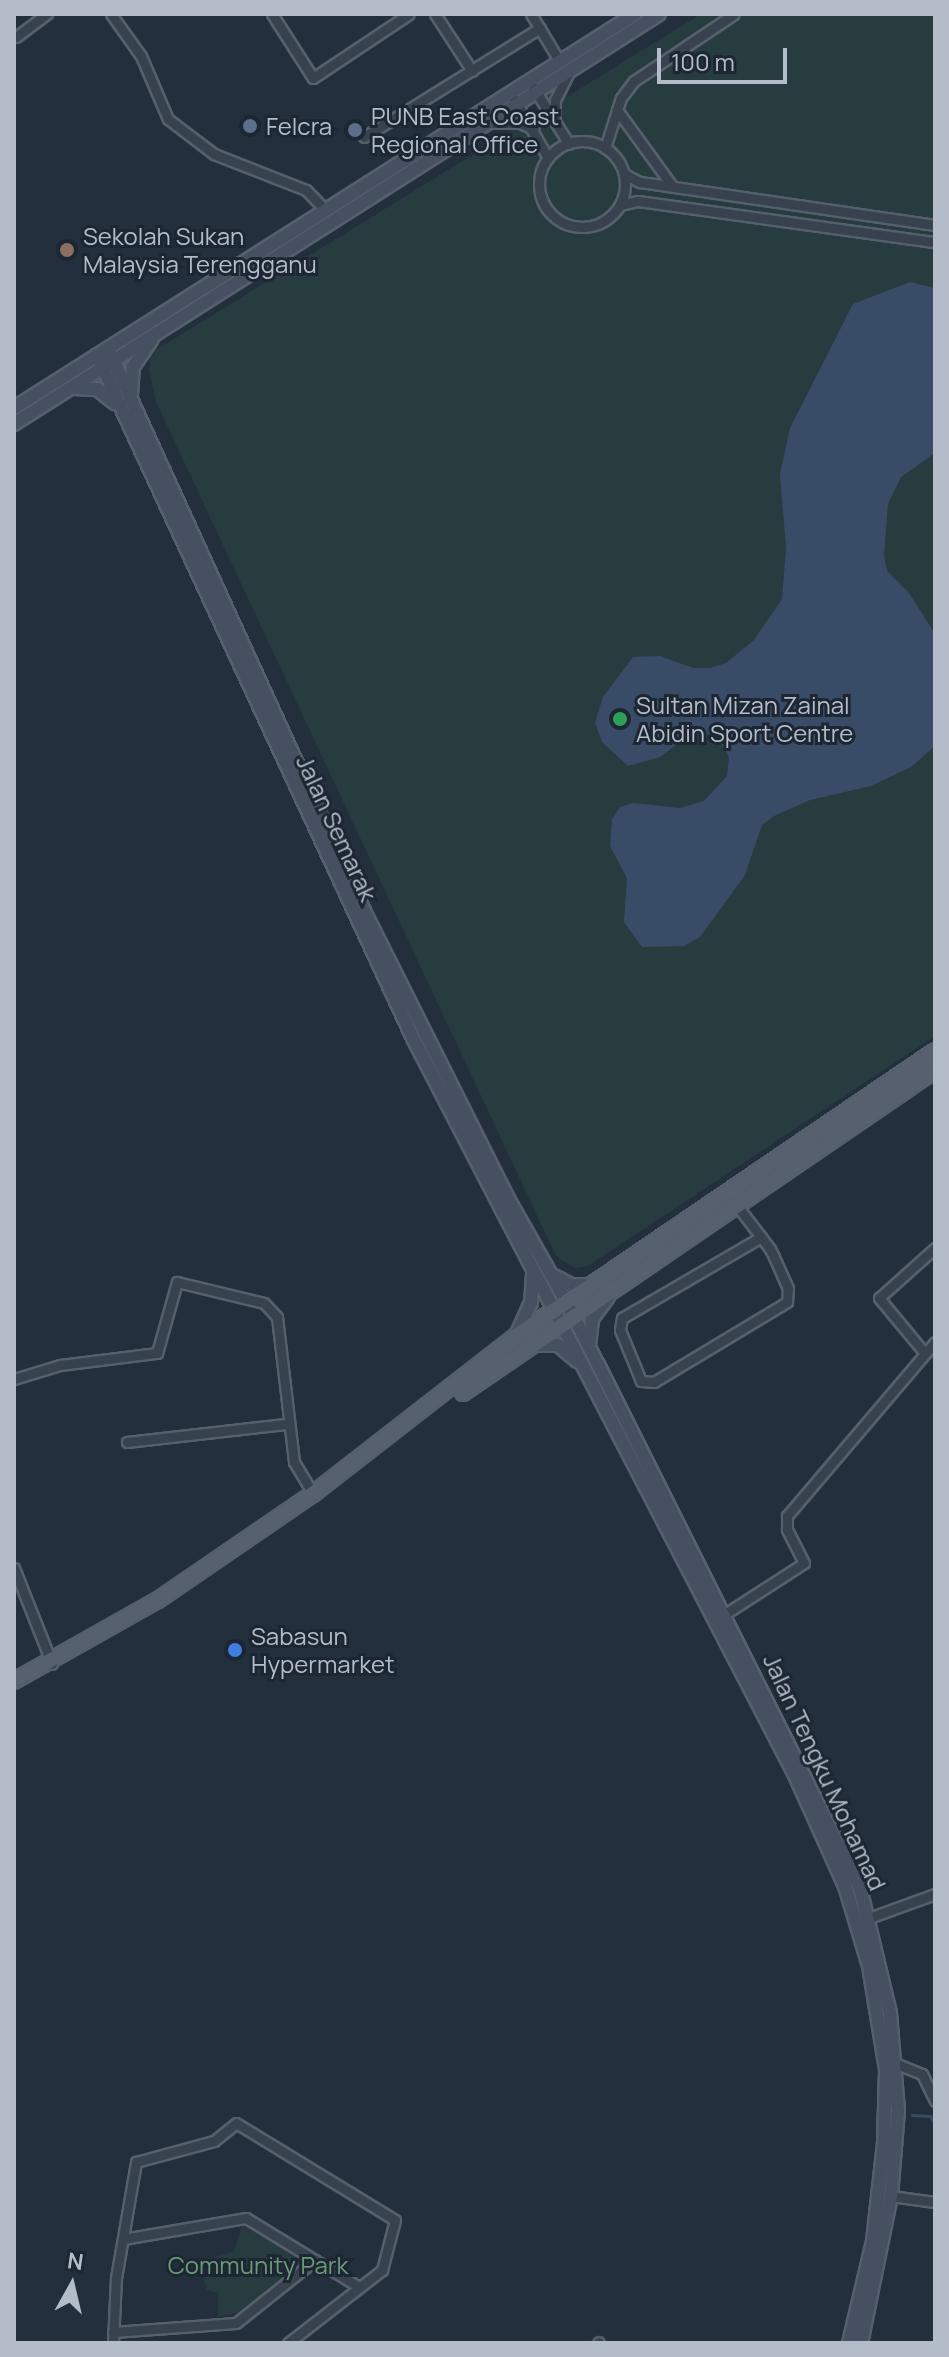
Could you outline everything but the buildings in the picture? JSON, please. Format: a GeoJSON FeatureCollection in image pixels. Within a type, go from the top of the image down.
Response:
{"type":"FeatureCollection","features":[{"type":"Feature","properties":{"kind":"main road"},"geometry":{"type":"LineString","coordinates":[[14,424],[73,388],[105,358],[325,210],[532,86],[562,60],[635,14]]}},
{"type":"Feature","properties":{"kind":"main road"},"geometry":{"type":"LineString","coordinates":[[562,60],[659,14]]}},
{"type":"Feature","properties":{"kind":"main road"},"geometry":{"type":"LineString","coordinates":[[14,408],[156,333],[485,124],[513,98]]}},
{"type":"Feature","properties":{"kind":"main road"},"geometry":{"type":"LineString","coordinates":[[73,388],[103,391],[126,406],[133,367],[156,333]]}},
{"type":"Feature","properties":{"kind":"main road","name":"Jalan Semarak"},"geometry":{"type":"LineString","coordinates":[[105,358],[413,1038],[533,1271],[561,1307]]}},
{"type":"Feature","properties":{"kind":"main road","name":"Jalan Semarak"},"geometry":{"type":"LineString","coordinates":[[126,406],[365,913],[549,1271],[561,1307]]}},
{"type":"Feature","properties":{"kind":"main road"},"geometry":{"type":"LineString","coordinates":[[14,1681],[52,1664],[158,1600],[568,1321],[618,1286],[731,1197],[935,1051]]}},
{"type":"Feature","properties":{"kind":"main road"},"geometry":{"type":"LineString","coordinates":[[316,1492],[515,1337],[935,1070]]}},
{"type":"Feature","properties":{"kind":"main road"},"geometry":{"type":"LineString","coordinates":[[515,1337],[531,1303],[533,1271]]}},
{"type":"Feature","properties":{"kind":"main road"},"geometry":{"type":"LineString","coordinates":[[549,1271],[571,1285],[593,1285]]}},
{"type":"Feature","properties":{"kind":"main road"},"geometry":{"type":"LineString","coordinates":[[588,1346],[592,1319],[618,1286]]}},
{"type":"Feature","properties":{"kind":"main road","name":"Jalan Tengku Mohamad"},"geometry":{"type":"LineString","coordinates":[[561,1307],[590,1375],[795,1775],[842,1878],[869,1966],[892,2118],[891,2196],[861,2343]]}},
{"type":"Feature","properties":{"kind":"main road","name":"Jalan Tengku Mohamad"},"geometry":{"type":"LineString","coordinates":[[568,1321],[588,1346],[836,1833],[869,1918],[897,2064],[873,2241],[849,2343]]}},
{"type":"Feature","properties":{"kind":"main road"},"geometry":{"type":"LineString","coordinates":[[532,1345],[563,1348],[590,1375]]}},
{"type":"Feature","properties":{"kind":"street"},"geometry":{"type":"LineString","coordinates":[[16,37],[47,14]]}},
{"type":"Feature","properties":{"kind":"street"},"geometry":{"type":"LineString","coordinates":[[111,14],[135,46],[168,119],[214,154],[306,190],[325,210]]}},
{"type":"Feature","properties":{"kind":"street"},"geometry":{"type":"LineString","coordinates":[[272,14],[313,78],[409,14]]}},
{"type":"Feature","properties":{"kind":"street"},"geometry":{"type":"LineString","coordinates":[[435,14],[472,71]]}},
{"type":"Feature","properties":{"kind":"street"},"geometry":{"type":"LineString","coordinates":[[531,14],[562,60],[555,100],[555,123]]}},
{"type":"Feature","properties":{"kind":"street"},"geometry":{"type":"LineString","coordinates":[[605,148],[617,110],[648,69],[734,14]]}},
{"type":"Feature","properties":{"kind":"street"},"geometry":{"type":"LineString","coordinates":[[364,137],[472,71],[542,33]]}},
{"type":"Feature","properties":{"kind":"street"},"geometry":{"type":"LineString","coordinates":[[532,86],[569,144]]}},
{"type":"Feature","properties":{"kind":"street"},"geometry":{"type":"LineString","coordinates":[[513,98],[534,129],[548,158]]}},
{"type":"Feature","properties":{"kind":"street"},"geometry":{"type":"LineString","coordinates":[[617,110],[673,187]]}},
{"type":"Feature","properties":{"kind":"street"},"geometry":{"type":"LineString","coordinates":[[485,124],[513,122],[534,129]]}},
{"type":"Feature","properties":{"kind":"street"},"geometry":{"type":"LineString","coordinates":[[935,225],[673,187],[624,174],[605,148],[588,142],[569,144],[548,158],[539,185],[555,217],[585,227],[605,220],[620,205],[638,201],[935,242]]}},
{"type":"Feature","properties":{"kind":"street"},"geometry":{"type":"LineString","coordinates":[[620,205],[624,174]]}},
{"type":"Feature","properties":{"kind":"street"},"geometry":{"type":"LineString","coordinates":[[731,1197],[761,1237],[788,1288],[783,1306],[654,1382],[641,1381],[620,1330],[622,1318],[761,1237]]}},
{"type":"Feature","properties":{"kind":"street"},"geometry":{"type":"LineString","coordinates":[[923,1351],[879,1298],[935,1248]]}},
{"type":"Feature","properties":{"kind":"street"},"geometry":{"type":"LineString","coordinates":[[14,1379],[60,1365],[157,1353],[177,1282],[247,1298],[275,1310],[285,1424],[294,1462],[316,1492]]}},
{"type":"Feature","properties":{"kind":"street"},"geometry":{"type":"LineString","coordinates":[[725,1614],[804,1563],[787,1529],[787,1516],[923,1351],[935,1342]]}},
{"type":"Feature","properties":{"kind":"street"},"geometry":{"type":"LineString","coordinates":[[127,1442],[285,1424]]}},
{"type":"Feature","properties":{"kind":"street"},"geometry":{"type":"LineString","coordinates":[[14,1568],[52,1664]]}},
{"type":"Feature","properties":{"kind":"street"},"geometry":{"type":"LineString","coordinates":[[869,1918],[935,1894]]}},
{"type":"Feature","properties":{"kind":"street"},"geometry":{"type":"LineString","coordinates":[[897,2064],[922,2074],[935,2101]]}},
{"type":"Feature","properties":{"kind":"street"},"geometry":{"type":"LineString","coordinates":[[288,2343],[382,2270],[395,2232],[392,2216],[236,2123],[214,2141],[142,2158],[130,2196],[123,2239],[113,2338],[236,2323],[315,2260]]}},
{"type":"Feature","properties":{"kind":"street"},"geometry":{"type":"LineString","coordinates":[[891,2196],[935,2202]]}},
{"type":"Feature","properties":{"kind":"street"},"geometry":{"type":"LineString","coordinates":[[123,2239],[235,2216],[359,2287]]}},
{"type":"Feature","properties":{"kind":"green space","name":"Sultan Mizan Zainal Abidin Sport Centre"},"geometry":{"type":"Polygon","coordinates":[[[701,14],[935,14],[935,1036],[588,1266],[575,1268],[556,1256],[156,402],[149,370],[151,353],[701,14]]]}},
{"type":"Feature","properties":{"kind":"green space","name":"Community Park"},"geometry":{"type":"Polygon","coordinates":[[[242,2226],[313,2259],[241,2312],[218,2317],[218,2293],[207,2290],[199,2261],[234,2252],[242,2226]]]}},
{"type":"Feature","properties":{"kind":"water"},"geometry":{"type":"Polygon","coordinates":[[[910,282],[935,288],[935,453],[901,477],[888,504],[884,555],[887,571],[909,593],[935,634],[935,746],[911,767],[871,786],[810,800],[774,816],[762,825],[745,875],[700,937],[684,946],[642,947],[624,922],[627,878],[610,846],[612,819],[620,807],[633,803],[680,808],[704,801],[727,776],[729,757],[719,740],[692,733],[660,757],[628,766],[602,742],[595,722],[603,697],[633,657],[660,656],[693,668],[710,668],[726,663],[754,640],[782,599],[786,548],[780,474],[790,428],[853,304],[910,282]]]}},
{"type":"Feature","properties":{"kind":"waterway"},"geometry":{"type":"LineString","coordinates":[[912,2115],[930,2116],[935,2124]]}},
{"type":"Feature","properties":{"kind":"place","name":"Felcra"},"geometry":{"type":"Point","coordinates":[250,126]}},
{"type":"Feature","properties":{"kind":"place","name":"PUNB East Coast Regional Office"},"geometry":{"type":"Point","coordinates":[355,130]}},
{"type":"Feature","properties":{"kind":"place","name":"Sekolah Sukan Malaysia Terengganu"},"geometry":{"type":"Point","coordinates":[67,250]}},
{"type":"Feature","properties":{"kind":"place","name":"Sultan Mizan Zainal Abidin Sport Centre"},"geometry":{"type":"Point","coordinates":[620,719]}},
{"type":"Feature","properties":{"kind":"place","name":"Sabasun Hypermarket"},"geometry":{"type":"Point","coordinates":[235,1650]}}]}
